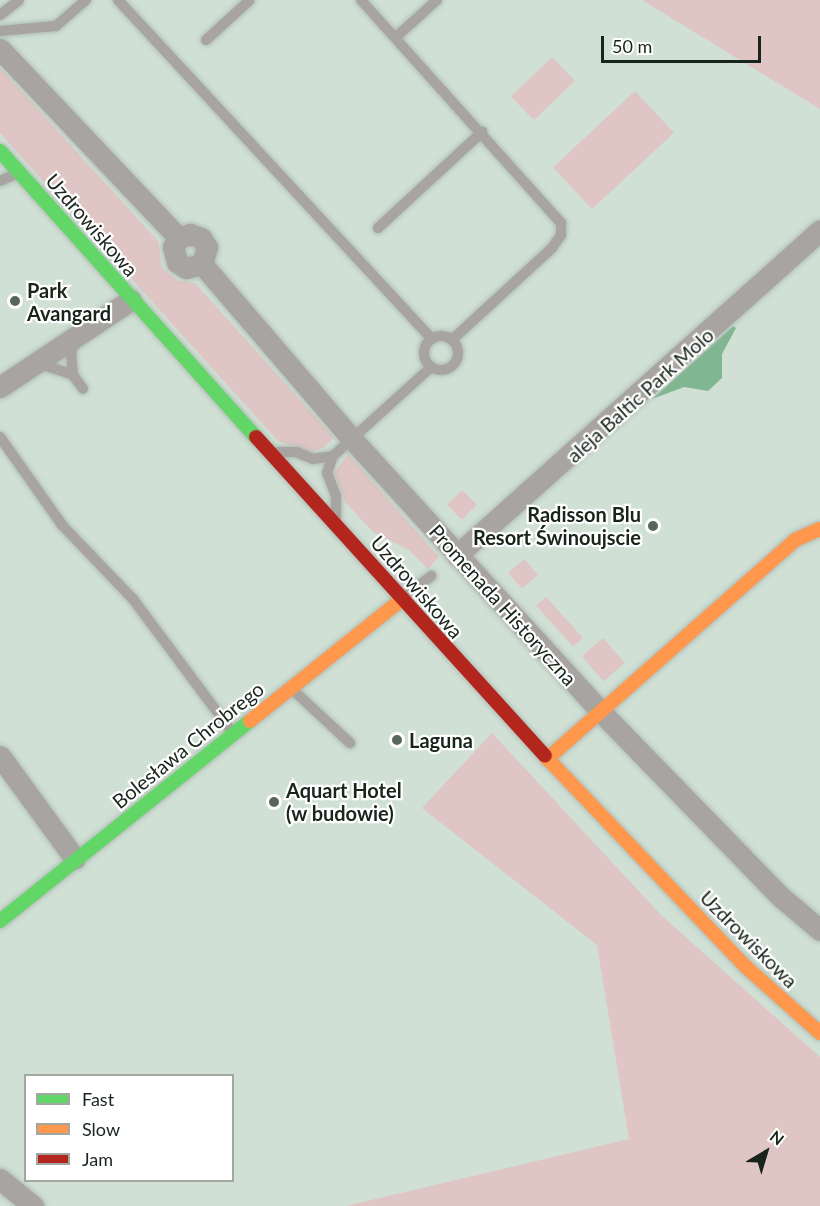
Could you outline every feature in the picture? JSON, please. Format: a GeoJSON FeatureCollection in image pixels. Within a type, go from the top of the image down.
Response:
{"type":"FeatureCollection","features":[{"type":"Feature","properties":{"kind":"street","name":"Promenada Historyczna"},"geometry":{"type":"LineString","coordinates":[[0,49],[179,238],[196,234],[205,242],[207,254],[202,264],[352,439],[601,712],[781,897],[820,930]]}},
{"type":"Feature","properties":{"kind":"street","name":"Uzdrowiskowa"},"geometry":{"type":"LineString","coordinates":[[0,151],[401,600],[548,759],[745,966],[820,1034]]}},
{"type":"Feature","properties":{"kind":"street","name":"aleja Baltic Park Molo"},"geometry":{"type":"LineString","coordinates":[[457,555],[820,231]]}},
{"type":"Feature","properties":{"kind":"street"},"geometry":{"type":"LineString","coordinates":[[0,387],[131,300]]}},
{"type":"Feature","properties":{"kind":"street"},"geometry":{"type":"LineString","coordinates":[[548,759],[795,540],[820,529]]}},
{"type":"Feature","properties":{"kind":"street","name":"Bolesława Chrobrego"},"geometry":{"type":"LineString","coordinates":[[0,921],[401,600]]}},
{"type":"Feature","properties":{"kind":"street"},"geometry":{"type":"LineString","coordinates":[[0,756],[75,860]]}},
{"type":"Feature","properties":{"kind":"street"},"geometry":{"type":"LineString","coordinates":[[0,1179],[33,1206]]}},
{"type":"Feature","properties":{"kind":"lane"},"geometry":{"type":"LineString","coordinates":[[0,15],[19,0]]}},
{"type":"Feature","properties":{"kind":"lane"},"geometry":{"type":"LineString","coordinates":[[0,31],[56,26],[86,0]]}},
{"type":"Feature","properties":{"kind":"lane"},"geometry":{"type":"LineString","coordinates":[[118,0],[432,339]]}},
{"type":"Feature","properties":{"kind":"lane"},"geometry":{"type":"LineString","coordinates":[[206,40],[250,0]]}},
{"type":"Feature","properties":{"kind":"lane"},"geometry":{"type":"LineString","coordinates":[[361,0],[555,212],[561,235],[552,248],[452,340]]}},
{"type":"Feature","properties":{"kind":"lane"},"geometry":{"type":"LineString","coordinates":[[396,38],[437,0]]}},
{"type":"Feature","properties":{"kind":"lane"},"geometry":{"type":"LineString","coordinates":[[378,228],[482,132]]}},
{"type":"Feature","properties":{"kind":"lane"},"geometry":{"type":"LineString","coordinates":[[0,181],[19,172]]}},
{"type":"Feature","properties":{"kind":"lane"},"geometry":{"type":"LineString","coordinates":[[442,336],[452,340],[458,352],[454,364],[443,370],[431,367],[424,352],[432,339],[442,336]]}},
{"type":"Feature","properties":{"kind":"lane"},"geometry":{"type":"LineString","coordinates":[[75,339],[70,354],[73,375],[83,389]]}},
{"type":"Feature","properties":{"kind":"lane"},"geometry":{"type":"LineString","coordinates":[[37,363],[73,375]]}},
{"type":"Feature","properties":{"kind":"lane"},"geometry":{"type":"LineString","coordinates":[[335,524],[336,496],[327,472],[333,456],[431,367]]}},
{"type":"Feature","properties":{"kind":"lane"},"geometry":{"type":"LineString","coordinates":[[0,437],[62,525],[137,595],[233,733]]}},
{"type":"Feature","properties":{"kind":"lane"},"geometry":{"type":"LineString","coordinates":[[270,452],[296,452],[313,459],[333,456]]}},
{"type":"Feature","properties":{"kind":"lane"},"geometry":{"type":"LineString","coordinates":[[401,600],[431,576]]}},
{"type":"Feature","properties":{"kind":"lane"},"geometry":{"type":"LineString","coordinates":[[291,688],[350,743]]}},
{"type":"Feature","properties":{"kind":"shaded area"},"geometry":{"type":"Polygon","coordinates":[[[642,0],[820,0],[820,109],[642,0]]]}},
{"type":"Feature","properties":{"kind":"shaded area"},"geometry":{"type":"Polygon","coordinates":[[[552,57],[575,81],[534,120],[511,97],[552,57]]]}},
{"type":"Feature","properties":{"kind":"shaded area"},"geometry":{"type":"Polygon","coordinates":[[[0,68],[158,241],[162,268],[178,281],[195,283],[334,438],[323,448],[309,452],[278,441],[0,133],[0,68]]]}},
{"type":"Feature","properties":{"kind":"shaded area"},"geometry":{"type":"Polygon","coordinates":[[[635,91],[674,133],[592,209],[553,167],[635,91]]]}},
{"type":"Feature","properties":{"kind":"shaded area"},"geometry":{"type":"Polygon","coordinates":[[[733,326],[736,328],[722,354],[722,378],[708,391],[684,387],[652,399],[733,326]]]}},
{"type":"Feature","properties":{"kind":"shaded area"},"geometry":{"type":"Polygon","coordinates":[[[348,454],[439,557],[428,569],[409,550],[373,532],[346,503],[334,473],[348,454]]]}},
{"type":"Feature","properties":{"kind":"shaded area"},"geometry":{"type":"Polygon","coordinates":[[[462,490],[477,505],[462,520],[447,505],[462,490]]]}},
{"type":"Feature","properties":{"kind":"shaded area"},"geometry":{"type":"Polygon","coordinates":[[[524,559],[538,575],[522,589],[508,573],[524,559]]]}},
{"type":"Feature","properties":{"kind":"shaded area"},"geometry":{"type":"Polygon","coordinates":[[[546,597],[583,638],[573,647],[536,606],[546,597]]]}},
{"type":"Feature","properties":{"kind":"shaded area"},"geometry":{"type":"Polygon","coordinates":[[[603,638],[625,663],[604,681],[582,656],[603,638]]]}},
{"type":"Feature","properties":{"kind":"shaded area"},"geometry":{"type":"Polygon","coordinates":[[[492,733],[661,915],[820,1057],[820,1206],[346,1206],[629,1139],[597,945],[422,808],[492,733]]]}},
{"type":"Feature","properties":{"kind":"traffic: fast"},"geometry":{"type":"LineString","coordinates":[[0,151],[256,437]]}},
{"type":"Feature","properties":{"kind":"traffic: fast"},"geometry":{"type":"LineString","coordinates":[[0,921],[250,721]]}},
{"type":"Feature","properties":{"kind":"traffic: slow"},"geometry":{"type":"LineString","coordinates":[[547,759],[795,540],[820,529]]}},
{"type":"Feature","properties":{"kind":"traffic: slow"},"geometry":{"type":"LineString","coordinates":[[250,721],[401,600]]}},
{"type":"Feature","properties":{"kind":"traffic: slow"},"geometry":{"type":"LineString","coordinates":[[545,756],[745,966],[820,1033]]}},
{"type":"Feature","properties":{"kind":"traffic: jam"},"geometry":{"type":"LineString","coordinates":[[256,437],[545,756]]}},
{"type":"Feature","properties":{"kind":"place","name":"Park Avangard"},"geometry":{"type":"Point","coordinates":[15,301]}},
{"type":"Feature","properties":{"kind":"place","name":"Radisson Blu Resort Świnoujscie"},"geometry":{"type":"Point","coordinates":[653,526]}},
{"type":"Feature","properties":{"kind":"place","name":"Laguna"},"geometry":{"type":"Point","coordinates":[397,740]}},
{"type":"Feature","properties":{"kind":"place","name":"Aquart Hotel (w budowie)"},"geometry":{"type":"Point","coordinates":[274,802]}}]}
